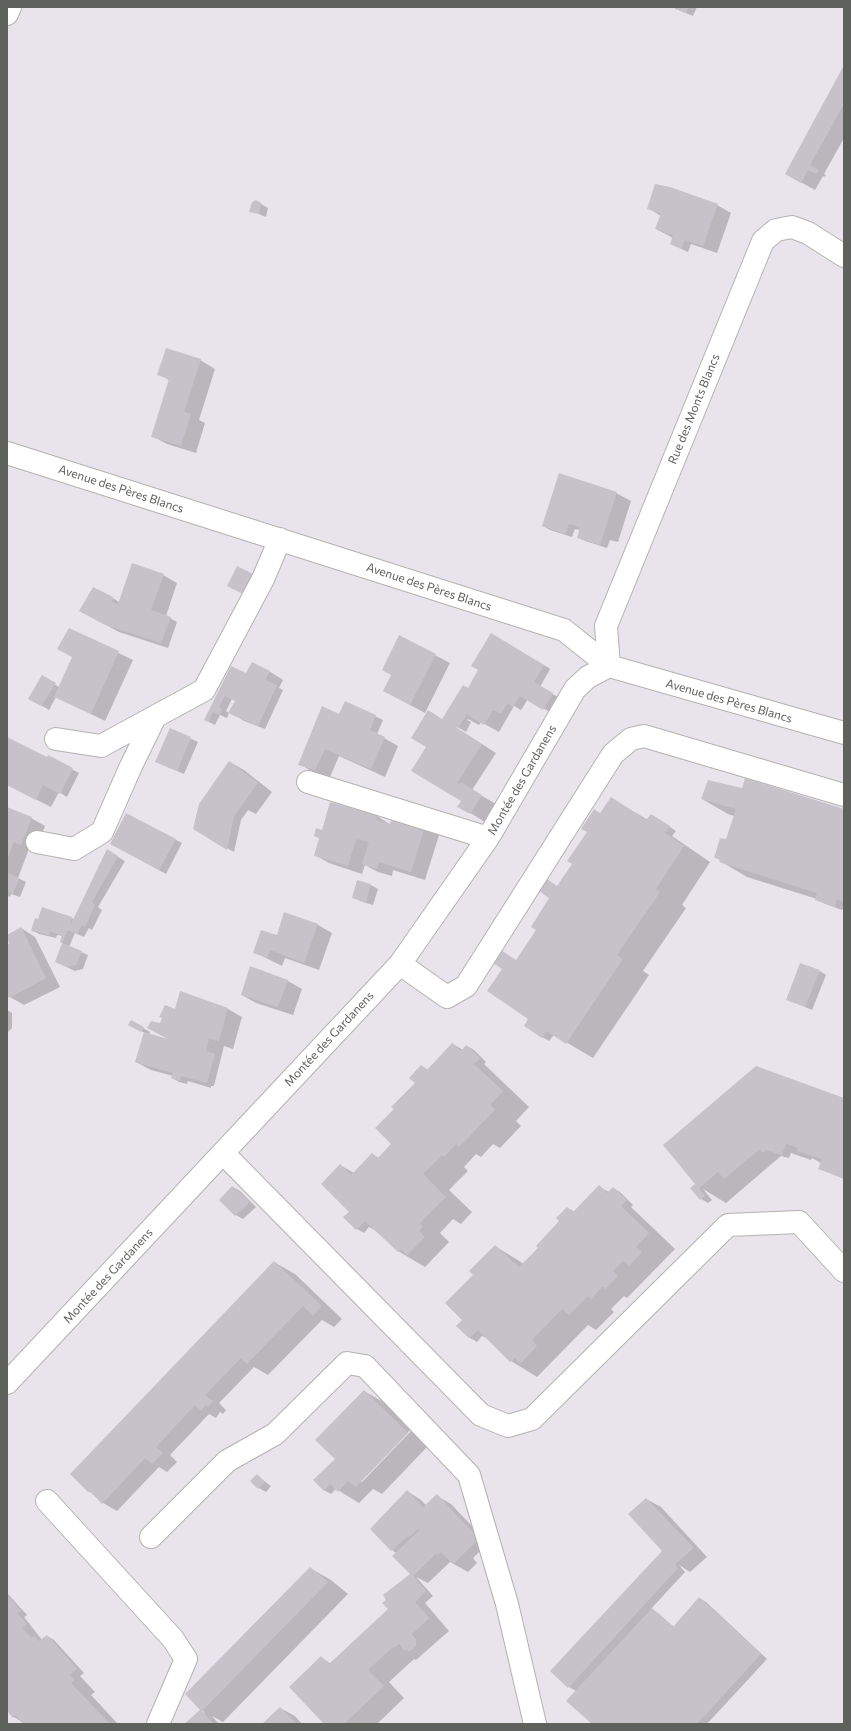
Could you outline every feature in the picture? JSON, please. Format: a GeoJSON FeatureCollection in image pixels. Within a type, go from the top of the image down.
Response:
{"type":"FeatureCollection","features":[{"type":"Feature","properties":{"kind":"street"},"geometry":{"type":"LineString","coordinates":[[7,14],[10,7]]}},
{"type":"Feature","properties":{"kind":"street","name":"Rue des Monts Blancs"},"geometry":{"type":"LineString","coordinates":[[609,666],[606,626],[763,241],[776,230],[792,227],[808,233],[844,256]]}},
{"type":"Feature","properties":{"kind":"street","name":"Avenue des Pères Blancs"},"geometry":{"type":"LineString","coordinates":[[7,453],[564,630],[609,666],[844,733]]}},
{"type":"Feature","properties":{"kind":"street"},"geometry":{"type":"LineString","coordinates":[[56,739],[101,746],[204,690],[263,579],[280,539]]}},
{"type":"Feature","properties":{"kind":"street","name":"Montée des Gardanens"},"geometry":{"type":"LineString","coordinates":[[7,1383],[400,964],[488,838],[575,689],[588,677],[609,666]]}},
{"type":"Feature","properties":{"kind":"street"},"geometry":{"type":"LineString","coordinates":[[37,842],[74,849],[102,832],[130,766],[155,717]]}},
{"type":"Feature","properties":{"kind":"street"},"geometry":{"type":"LineString","coordinates":[[400,964],[448,997],[466,986],[613,754],[631,739],[644,736],[844,795]]}},
{"type":"Feature","properties":{"kind":"street"},"geometry":{"type":"LineString","coordinates":[[308,782],[488,838]]}},
{"type":"Feature","properties":{"kind":"street"},"geometry":{"type":"LineString","coordinates":[[223,1153],[481,1415],[508,1426],[532,1418],[728,1225],[799,1222],[844,1270]]}},
{"type":"Feature","properties":{"kind":"street"},"geometry":{"type":"LineString","coordinates":[[151,1537],[227,1461],[275,1434],[347,1363],[365,1366],[468,1475],[508,1604],[535,1724]]}},
{"type":"Feature","properties":{"kind":"street"},"geometry":{"type":"LineString","coordinates":[[47,1501],[173,1639],[186,1659],[158,1724]]}},
{"type":"Feature","properties":{"kind":"building"},"geometry":{"type":"Polygon","coordinates":[[[675,7],[688,7],[686,13],[675,9],[675,7]]]}},
{"type":"Feature","properties":{"kind":"building"},"geometry":{"type":"Polygon","coordinates":[[[844,65],[844,104],[810,165],[819,170],[817,174],[808,170],[801,183],[785,174],[844,65]]]}},
{"type":"Feature","properties":{"kind":"building"},"geometry":{"type":"Polygon","coordinates":[[[655,184],[670,187],[718,204],[703,246],[685,240],[681,249],[670,244],[673,235],[655,229],[661,213],[647,209],[655,184]]]}},
{"type":"Feature","properties":{"kind":"building"},"geometry":{"type":"Polygon","coordinates":[[[256,200],[261,203],[259,214],[249,212],[252,202],[256,200]]]}},
{"type":"Feature","properties":{"kind":"building"},"geometry":{"type":"Polygon","coordinates":[[[166,348],[201,359],[184,412],[191,414],[181,446],[151,437],[169,379],[157,375],[166,348]]]}},
{"type":"Feature","properties":{"kind":"building"},"geometry":{"type":"Polygon","coordinates":[[[559,473],[617,492],[600,545],[577,538],[580,527],[569,524],[565,534],[542,526],[559,473]]]}},
{"type":"Feature","properties":{"kind":"building"},"geometry":{"type":"Polygon","coordinates":[[[132,563],[164,574],[151,610],[171,617],[161,643],[103,624],[79,611],[93,587],[113,597],[112,602],[118,604],[132,563]]]}},
{"type":"Feature","properties":{"kind":"building"},"geometry":{"type":"Polygon","coordinates":[[[237,566],[253,574],[243,594],[227,586],[237,566]]]}},
{"type":"Feature","properties":{"kind":"building"},"geometry":{"type":"Polygon","coordinates":[[[69,628],[119,651],[91,714],[54,697],[72,657],[57,649],[69,628]]]}},
{"type":"Feature","properties":{"kind":"building"},"geometry":{"type":"Polygon","coordinates":[[[491,633],[544,665],[534,682],[553,693],[543,710],[520,696],[513,707],[507,703],[501,714],[493,710],[484,725],[467,714],[458,728],[454,726],[482,744],[457,783],[460,785],[461,782],[482,795],[470,814],[457,807],[461,801],[411,771],[426,747],[411,738],[428,710],[442,719],[463,685],[468,688],[478,670],[471,666],[491,633]]]}},
{"type":"Feature","properties":{"kind":"building"},"geometry":{"type":"Polygon","coordinates":[[[399,635],[436,654],[410,705],[383,691],[391,675],[382,670],[399,635]]]}},
{"type":"Feature","properties":{"kind":"building"},"geometry":{"type":"Polygon","coordinates":[[[252,662],[270,671],[265,680],[277,685],[258,726],[228,713],[235,701],[225,696],[219,707],[222,708],[220,715],[213,712],[208,722],[204,720],[231,666],[246,673],[252,662]]]}},
{"type":"Feature","properties":{"kind":"building"},"geometry":{"type":"Polygon","coordinates":[[[42,675],[56,683],[41,706],[28,699],[42,675]]]}},
{"type":"Feature","properties":{"kind":"building"},"geometry":{"type":"Polygon","coordinates":[[[345,701],[376,715],[370,730],[385,737],[371,769],[325,749],[315,770],[298,765],[322,706],[339,714],[345,701]]]}},
{"type":"Feature","properties":{"kind":"building"},"geometry":{"type":"Polygon","coordinates":[[[170,728],[191,737],[177,771],[155,762],[170,728]]]}},
{"type":"Feature","properties":{"kind":"building"},"geometry":{"type":"Polygon","coordinates":[[[7,737],[73,768],[60,794],[43,785],[36,800],[7,785],[7,737]]]}},
{"type":"Feature","properties":{"kind":"building"},"geometry":{"type":"Polygon","coordinates":[[[229,761],[258,783],[234,816],[227,850],[193,829],[199,804],[229,761]]]}},
{"type":"Feature","properties":{"kind":"building"},"geometry":{"type":"Polygon","coordinates":[[[745,778],[844,809],[844,902],[837,899],[835,907],[815,900],[817,893],[719,862],[720,859],[714,858],[720,838],[726,839],[736,809],[701,799],[708,780],[742,788],[745,778]]]}},
{"type":"Feature","properties":{"kind":"building"},"geometry":{"type":"Polygon","coordinates":[[[611,797],[646,820],[651,814],[670,826],[665,833],[684,846],[656,889],[660,892],[617,955],[623,959],[566,1044],[547,1031],[542,1038],[524,1026],[528,1019],[487,991],[502,969],[493,963],[501,950],[516,960],[536,930],[531,927],[549,898],[539,891],[547,879],[557,886],[572,864],[567,861],[587,832],[581,829],[594,809],[600,813],[611,797]]]}},
{"type":"Feature","properties":{"kind":"building"},"geometry":{"type":"Polygon","coordinates":[[[330,802],[377,815],[376,820],[390,824],[392,818],[426,823],[411,872],[379,862],[377,869],[362,864],[369,842],[356,839],[348,866],[314,856],[319,838],[314,836],[316,828],[322,830],[330,802]]]}},
{"type":"Feature","properties":{"kind":"building"},"geometry":{"type":"Polygon","coordinates":[[[7,807],[32,817],[21,845],[14,842],[7,860],[7,807]]]}},
{"type":"Feature","properties":{"kind":"building"},"geometry":{"type":"Polygon","coordinates":[[[126,813],[176,839],[159,870],[110,844],[126,813]]]}},
{"type":"Feature","properties":{"kind":"building"},"geometry":{"type":"Polygon","coordinates":[[[107,849],[118,856],[92,902],[95,905],[85,927],[82,925],[77,934],[68,930],[62,943],[60,942],[62,935],[50,932],[49,935],[31,931],[35,918],[38,919],[42,907],[72,917],[70,926],[107,849]]]}},
{"type":"Feature","properties":{"kind":"building"},"geometry":{"type":"Polygon","coordinates":[[[7,873],[19,878],[13,894],[7,892],[7,873]]]}},
{"type":"Feature","properties":{"kind":"building"},"geometry":{"type":"Polygon","coordinates":[[[357,880],[371,884],[366,902],[352,898],[357,880]]]}},
{"type":"Feature","properties":{"kind":"building"},"geometry":{"type":"Polygon","coordinates":[[[284,912],[318,924],[304,963],[270,950],[267,958],[253,953],[261,930],[277,935],[284,912]]]}},
{"type":"Feature","properties":{"kind":"building"},"geometry":{"type":"Polygon","coordinates":[[[21,927],[46,978],[9,998],[7,993],[7,945],[9,944],[7,935],[21,927]]]}},
{"type":"Feature","properties":{"kind":"building"},"geometry":{"type":"Polygon","coordinates":[[[62,943],[82,951],[76,965],[67,967],[55,962],[62,943]]]}},
{"type":"Feature","properties":{"kind":"building"},"geometry":{"type":"Polygon","coordinates":[[[800,963],[820,970],[805,1007],[786,1000],[800,963]]]}},
{"type":"Feature","properties":{"kind":"building"},"geometry":{"type":"Polygon","coordinates":[[[250,966],[288,980],[278,1007],[241,995],[250,966]]]}},
{"type":"Feature","properties":{"kind":"building"},"geometry":{"type":"Polygon","coordinates":[[[180,991],[228,1008],[219,1041],[209,1039],[206,1051],[215,1054],[207,1083],[181,1076],[180,1081],[171,1078],[173,1073],[135,1062],[144,1032],[168,1039],[147,1028],[151,1021],[160,1023],[162,1018],[159,1017],[165,1005],[175,1009],[180,991]]]}},
{"type":"Feature","properties":{"kind":"building"},"geometry":{"type":"Polygon","coordinates":[[[131,1020],[144,1027],[141,1032],[128,1025],[131,1020]]]}},
{"type":"Feature","properties":{"kind":"building"},"geometry":{"type":"Polygon","coordinates":[[[452,1043],[461,1051],[466,1045],[480,1058],[474,1064],[503,1091],[490,1105],[495,1110],[459,1147],[456,1144],[444,1157],[442,1155],[423,1174],[446,1197],[420,1223],[423,1226],[419,1231],[425,1237],[407,1255],[401,1249],[398,1252],[365,1221],[356,1230],[343,1217],[349,1212],[321,1184],[340,1164],[351,1175],[372,1153],[378,1158],[391,1144],[375,1128],[394,1109],[391,1107],[415,1083],[409,1078],[421,1065],[427,1070],[452,1043]]]}},
{"type":"Feature","properties":{"kind":"building"},"geometry":{"type":"Polygon","coordinates":[[[756,1066],[844,1098],[844,1178],[818,1169],[822,1159],[797,1151],[798,1148],[786,1143],[782,1155],[766,1150],[763,1153],[760,1149],[724,1179],[718,1172],[699,1188],[705,1196],[700,1200],[690,1188],[695,1184],[663,1145],[756,1066]]]}},
{"type":"Feature","properties":{"kind":"building"},"geometry":{"type":"Polygon","coordinates":[[[599,1185],[607,1193],[613,1187],[627,1200],[621,1206],[649,1233],[636,1247],[642,1252],[629,1266],[623,1261],[613,1271],[618,1276],[605,1289],[603,1286],[591,1299],[588,1296],[569,1315],[562,1309],[532,1340],[537,1346],[520,1364],[515,1358],[510,1362],[478,1330],[469,1338],[456,1326],[462,1320],[445,1303],[473,1275],[469,1271],[495,1245],[519,1267],[538,1248],[536,1246],[559,1221],[556,1218],[567,1207],[573,1212],[599,1185]]]}},
{"type":"Feature","properties":{"kind":"building"},"geometry":{"type":"Polygon","coordinates":[[[232,1186],[250,1202],[235,1216],[219,1200],[232,1186]]]}},
{"type":"Feature","properties":{"kind":"building"},"geometry":{"type":"Polygon","coordinates":[[[274,1261],[322,1306],[313,1316],[303,1306],[247,1364],[241,1358],[205,1395],[213,1401],[208,1407],[206,1405],[201,1411],[195,1405],[156,1447],[163,1453],[152,1464],[145,1458],[102,1504],[90,1491],[88,1492],[70,1474],[274,1261]]]}},
{"type":"Feature","properties":{"kind":"building"},"geometry":{"type":"Polygon","coordinates":[[[364,1390],[408,1433],[356,1487],[348,1481],[338,1492],[330,1484],[324,1491],[313,1480],[335,1459],[315,1440],[364,1390]]]}},
{"type":"Feature","properties":{"kind":"building"},"geometry":{"type":"Polygon","coordinates":[[[257,1474],[265,1482],[258,1489],[250,1481],[257,1474]]]}},
{"type":"Feature","properties":{"kind":"building"},"geometry":{"type":"Polygon","coordinates":[[[407,1490],[423,1507],[437,1494],[479,1539],[453,1564],[441,1552],[437,1556],[436,1554],[413,1576],[426,1591],[415,1602],[429,1618],[412,1634],[416,1639],[416,1646],[410,1651],[404,1650],[399,1644],[394,1648],[393,1647],[368,1670],[384,1686],[344,1724],[324,1724],[289,1687],[321,1656],[329,1664],[388,1609],[382,1603],[386,1600],[383,1595],[410,1574],[392,1556],[420,1530],[418,1529],[409,1537],[408,1536],[391,1551],[370,1529],[407,1490]]]}},
{"type":"Feature","properties":{"kind":"building"},"geometry":{"type":"Polygon","coordinates":[[[646,1498],[694,1548],[675,1564],[678,1568],[568,1688],[550,1671],[662,1551],[628,1514],[646,1498]]]}},
{"type":"Feature","properties":{"kind":"building"},"geometry":{"type":"Polygon","coordinates":[[[310,1567],[328,1582],[202,1711],[214,1724],[184,1724],[200,1710],[185,1694],[310,1567]]]}},
{"type":"Feature","properties":{"kind":"building"},"geometry":{"type":"Polygon","coordinates":[[[7,1595],[21,1611],[17,1613],[27,1624],[22,1628],[32,1638],[34,1636],[39,1641],[47,1635],[77,1669],[70,1675],[75,1680],[71,1683],[110,1724],[23,1724],[16,1715],[13,1718],[7,1711],[7,1595]]]}},
{"type":"Feature","properties":{"kind":"building"},"geometry":{"type":"Polygon","coordinates":[[[699,1597],[761,1654],[697,1724],[592,1724],[566,1701],[652,1608],[673,1627],[699,1597]]]}},
{"type":"Feature","properties":{"kind":"building"},"geometry":{"type":"Polygon","coordinates":[[[280,1707],[297,1724],[262,1724],[280,1707]]]}}]}
